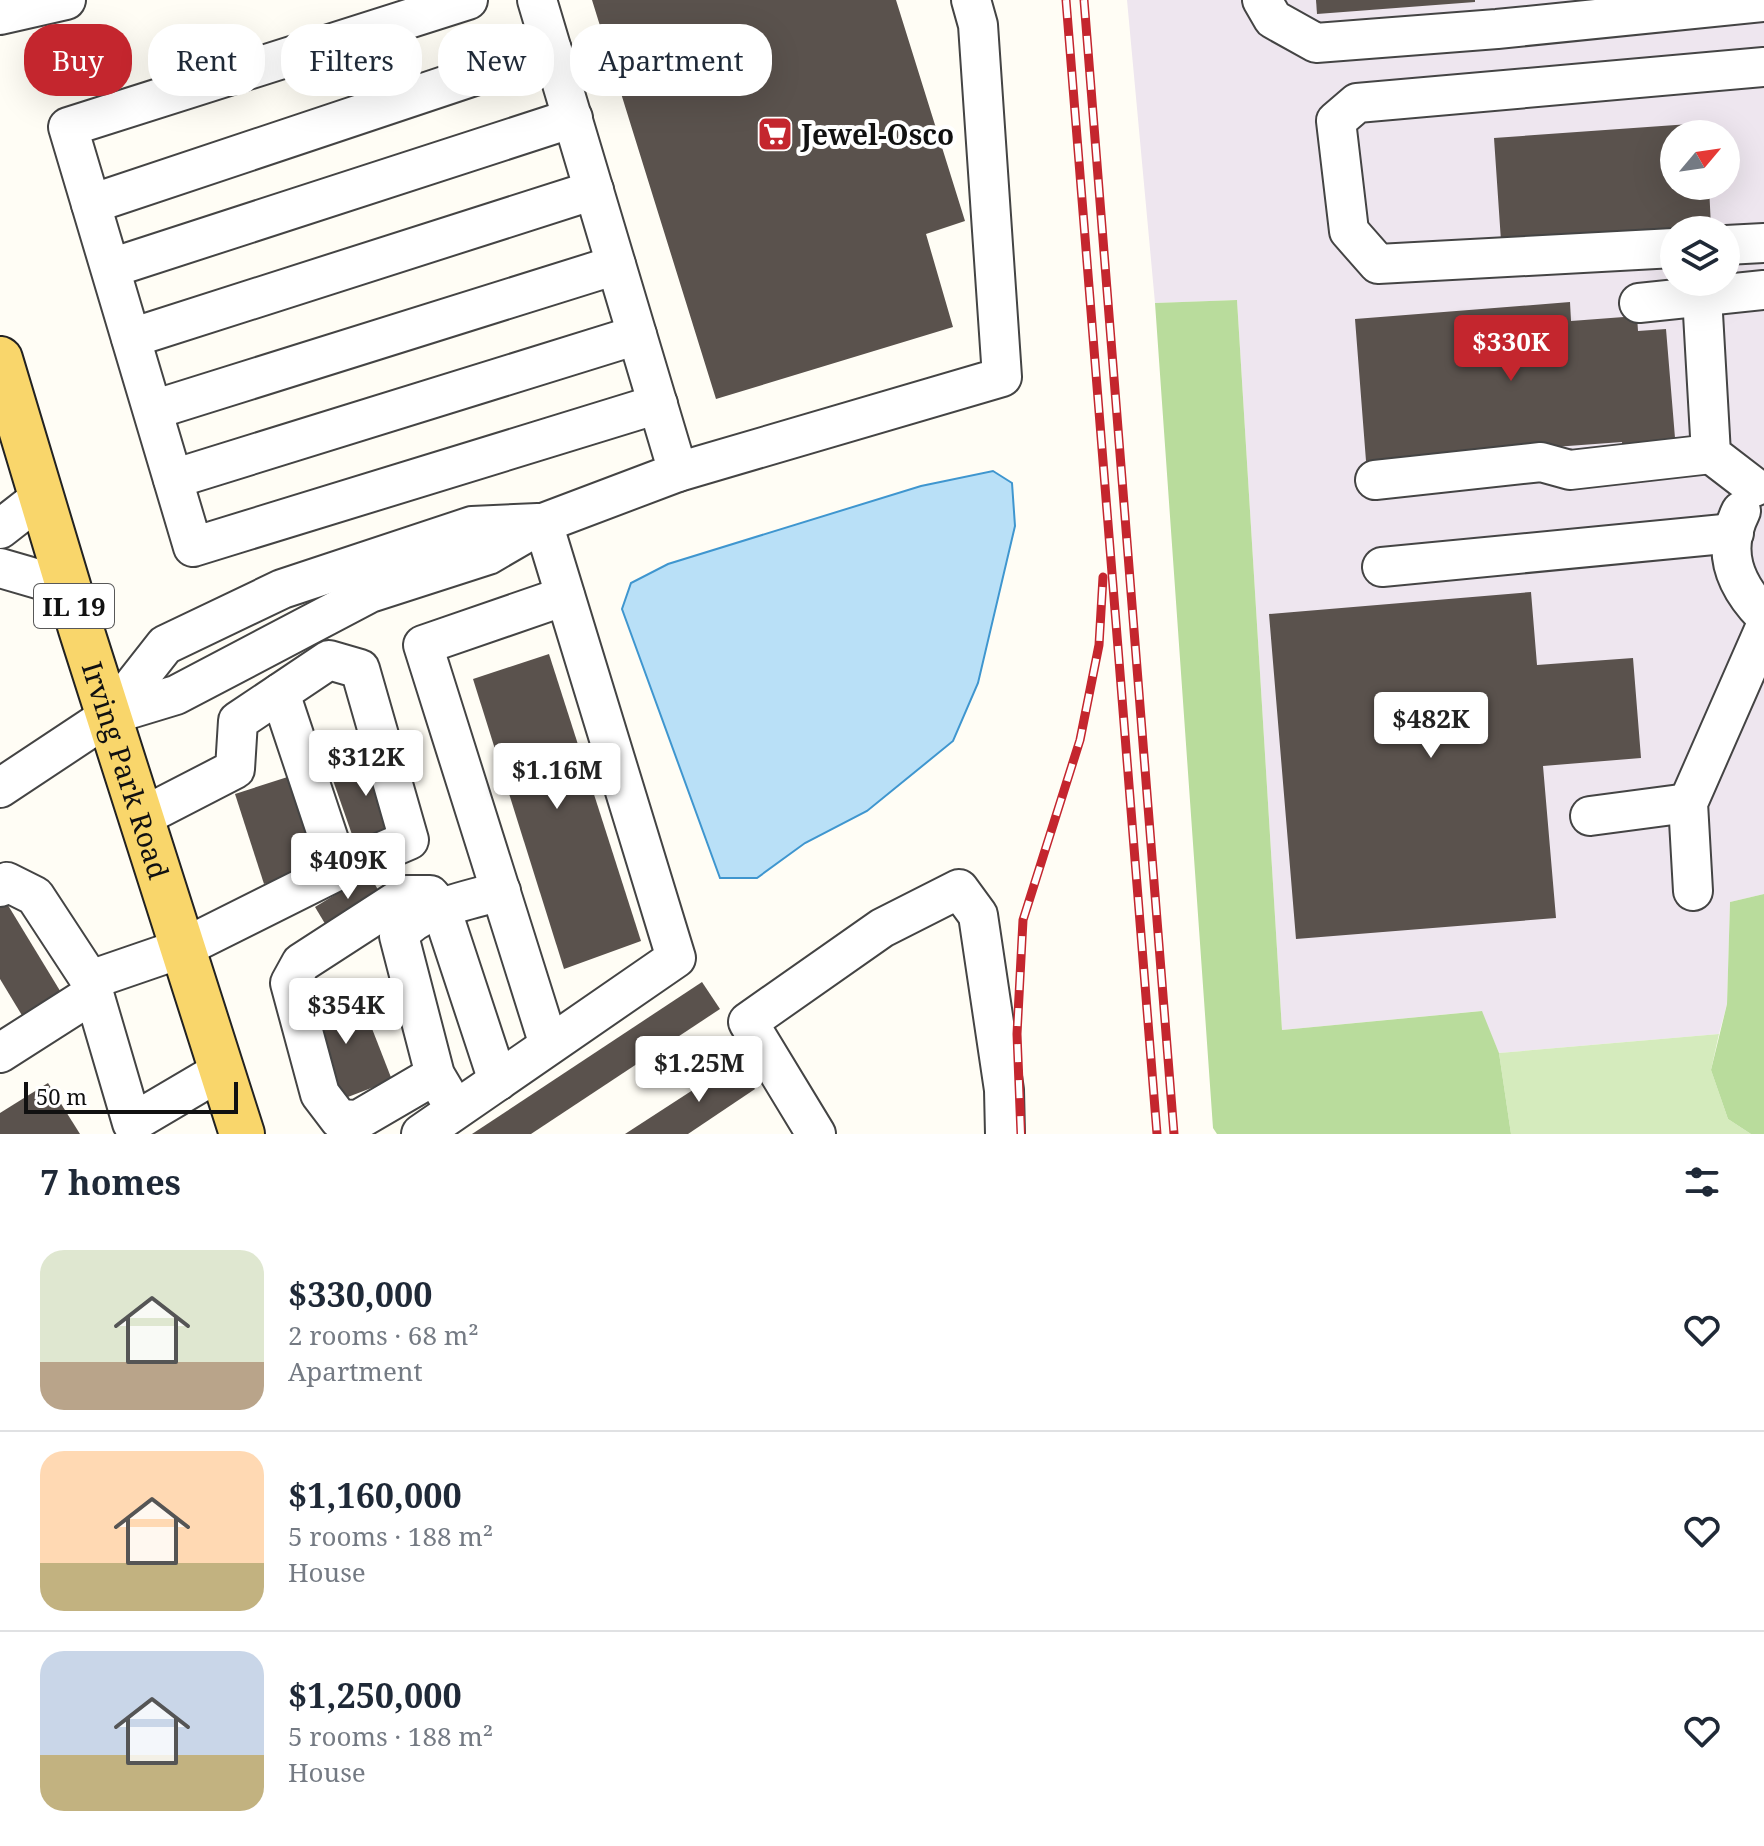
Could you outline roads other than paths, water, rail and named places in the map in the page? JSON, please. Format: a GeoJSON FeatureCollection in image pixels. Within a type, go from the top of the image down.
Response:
{"type":"FeatureCollection","features":[{"type":"Feature","properties":{"kind":"main road","name":"Irving Park Road"},"geometry":{"type":"LineString","coordinates":[[0,359],[24,471],[69,588],[242,1134]]}},
{"type":"Feature","properties":{"kind":"street"},"geometry":{"type":"LineString","coordinates":[[0,15],[66,0]]}},
{"type":"Feature","properties":{"kind":"street"},"geometry":{"type":"LineString","coordinates":[[468,0],[68,127],[193,547],[658,404]]}},
{"type":"Feature","properties":{"kind":"street"},"geometry":{"type":"LineString","coordinates":[[537,0],[544,24]]}},
{"type":"Feature","properties":{"kind":"street"},"geometry":{"type":"LineString","coordinates":[[0,788],[110,715],[176,695],[370,593],[488,555],[543,523],[678,472],[1002,377],[978,25],[971,0]]}},
{"type":"Feature","properties":{"kind":"street"},"geometry":{"type":"LineString","coordinates":[[1262,0],[1273,19],[1316,43],[1497,29],[1764,2]]}},
{"type":"Feature","properties":{"kind":"street"},"geometry":{"type":"LineString","coordinates":[[554,56],[678,472]]}},
{"type":"Feature","properties":{"kind":"street"},"geometry":{"type":"LineString","coordinates":[[1660,249],[1378,264],[1349,231],[1336,121],[1357,103],[1764,67]]}},
{"type":"Feature","properties":{"kind":"street"},"geometry":{"type":"LineString","coordinates":[[91,204],[438,88]]}},
{"type":"Feature","properties":{"kind":"street"},"geometry":{"type":"LineString","coordinates":[[111,268],[573,118]]}},
{"type":"Feature","properties":{"kind":"street"},"geometry":{"type":"LineString","coordinates":[[131,338],[594,190]]}},
{"type":"Feature","properties":{"kind":"street"},"geometry":{"type":"LineString","coordinates":[[1740,244],[1764,243]]}},
{"type":"Feature","properties":{"kind":"street"},"geometry":{"type":"LineString","coordinates":[[153,410],[616,265]]}},
{"type":"Feature","properties":{"kind":"street"},"geometry":{"type":"LineString","coordinates":[[1740,292],[1764,290]]}},
{"type":"Feature","properties":{"kind":"street"},"geometry":{"type":"LineString","coordinates":[[1639,303],[1702,296],[1711,454]]}},
{"type":"Feature","properties":{"kind":"street"},"geometry":{"type":"LineString","coordinates":[[173,479],[637,335]]}},
{"type":"Feature","properties":{"kind":"street"},"geometry":{"type":"LineString","coordinates":[[1375,480],[1541,462],[1570,470],[1711,454],[1759,481],[1735,523],[1731,558],[1741,589],[1764,615]]}},
{"type":"Feature","properties":{"kind":"street"},"geometry":{"type":"LineString","coordinates":[[0,529],[24,471]]}},
{"type":"Feature","properties":{"kind":"street"},"geometry":{"type":"LineString","coordinates":[[421,1134],[676,958],[543,523]]}},
{"type":"Feature","properties":{"kind":"street"},"geometry":{"type":"LineString","coordinates":[[110,715],[165,645],[282,589],[472,526],[543,523]]}},
{"type":"Feature","properties":{"kind":"street"},"geometry":{"type":"LineString","coordinates":[[1382,567],[1734,533]]}},
{"type":"Feature","properties":{"kind":"street"},"geometry":{"type":"LineString","coordinates":[[0,568],[69,588]]}},
{"type":"Feature","properties":{"kind":"street"},"geometry":{"type":"LineString","coordinates":[[549,1045],[423,645],[565,596]]}},
{"type":"Feature","properties":{"kind":"street"},"geometry":{"type":"LineString","coordinates":[[1693,891],[1688,803],[1764,630]]}},
{"type":"Feature","properties":{"kind":"street"},"geometry":{"type":"LineString","coordinates":[[3,1045],[92,987],[183,948],[339,870],[409,840],[360,669],[329,660],[238,721],[235,769],[142,817]]}},
{"type":"Feature","properties":{"kind":"street"},"geometry":{"type":"LineString","coordinates":[[280,693],[339,870]]}},
{"type":"Feature","properties":{"kind":"street"},"geometry":{"type":"LineString","coordinates":[[1590,816],[1688,803]]}},
{"type":"Feature","properties":{"kind":"street"},"geometry":{"type":"LineString","coordinates":[[0,887],[7,882],[35,896],[92,987],[128,1128],[222,1070]]}},
{"type":"Feature","properties":{"kind":"street"},"geometry":{"type":"LineString","coordinates":[[816,1134],[748,1022],[882,928],[959,889],[978,915],[1004,1090],[1005,1134]]}},
{"type":"Feature","properties":{"kind":"street"},"geometry":{"type":"LineString","coordinates":[[456,1110],[435,1075],[399,936],[405,926],[441,908],[501,891]]}},
{"type":"Feature","properties":{"kind":"street"},"geometry":{"type":"LineString","coordinates":[[435,1075],[358,1120],[339,1119],[320,1094],[290,983],[301,963],[406,895],[430,895],[441,908],[498,1081]]}},
{"type":"Feature","properties":{"kind":"water"},"geometry":{"type":"Polygon","coordinates":[[[993,471],[1012,483],[1015,526],[978,683],[953,741],[867,811],[805,843],[757,878],[720,878],[622,609],[631,583],[668,564],[921,486],[993,471]]]}},
{"type":"Feature","properties":{"kind":"railway"},"geometry":{"type":"LineString","coordinates":[[1066,0],[1157,1134]]}},
{"type":"Feature","properties":{"kind":"railway"},"geometry":{"type":"LineString","coordinates":[[1084,0],[1174,1134]]}},
{"type":"Feature","properties":{"kind":"railway"},"geometry":{"type":"LineString","coordinates":[[1021,1134],[1017,1034],[1023,920],[1080,740],[1099,645],[1103,577]]}},
{"type":"Feature","properties":{"kind":"place","name":"Jewel-Osco"},"geometry":{"type":"Point","coordinates":[775,134]}}]}
